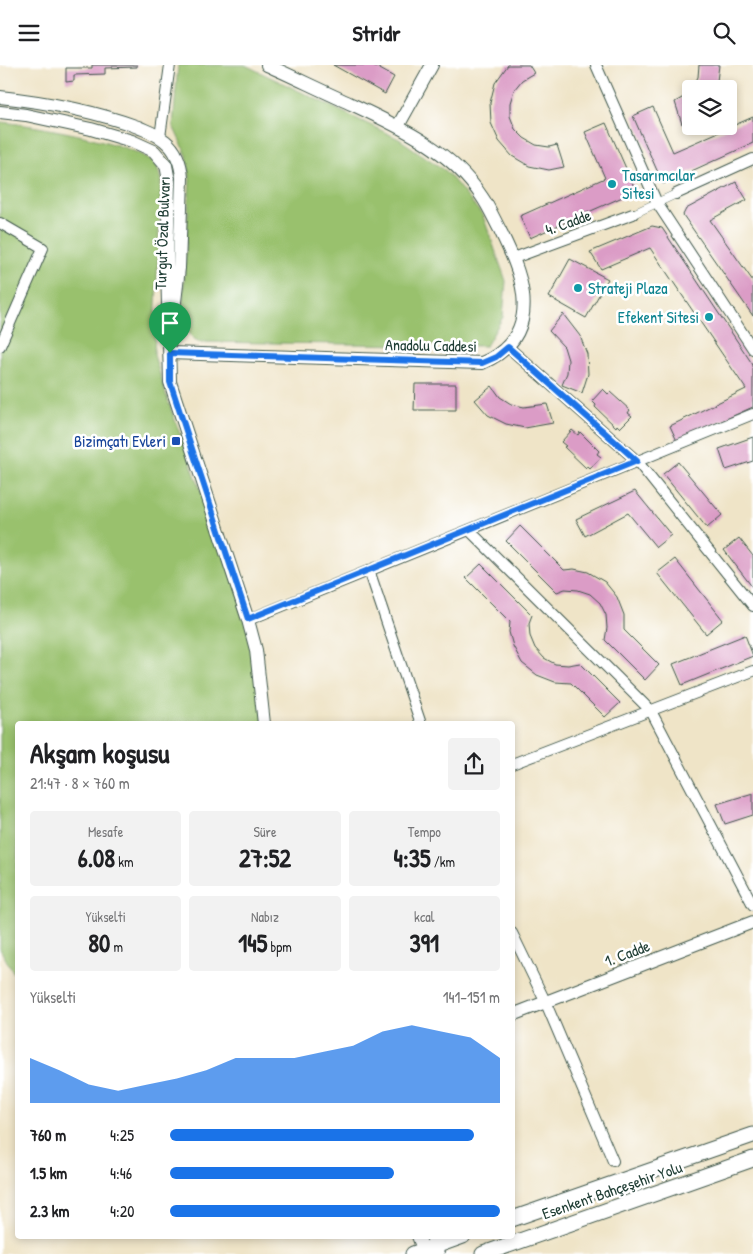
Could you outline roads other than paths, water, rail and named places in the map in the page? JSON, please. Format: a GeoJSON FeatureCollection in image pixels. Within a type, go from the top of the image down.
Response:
{"type":"FeatureCollection","features":[{"type":"Feature","properties":{"kind":"main road","name":"Esenkent Bahçeşehir Yolu"},"geometry":{"type":"LineString","coordinates":[[515,1218],[753,1135]]}},
{"type":"Feature","properties":{"kind":"main road","name":"Esenkent Bahçeşehir Yolu"},"geometry":{"type":"LineString","coordinates":[[483,1254],[753,1159]]}},
{"type":"Feature","properties":{"kind":"main road"},"geometry":{"type":"LineString","coordinates":[[427,1247],[453,1239]]}},
{"type":"Feature","properties":{"kind":"street"},"geometry":{"type":"LineString","coordinates":[[160,137],[170,65]]}},
{"type":"Feature","properties":{"kind":"street","name":"Anadolu Caddesi"},"geometry":{"type":"LineString","coordinates":[[170,353],[482,363],[496,357],[508,347],[517,335],[524,302],[522,283],[514,258],[482,197],[466,177],[446,158],[398,126],[267,65]]}},
{"type":"Feature","properties":{"kind":"street"},"geometry":{"type":"LineString","coordinates":[[398,126],[432,65]]}},
{"type":"Feature","properties":{"kind":"street"},"geometry":{"type":"LineString","coordinates":[[596,65],[657,203],[753,349]]}},
{"type":"Feature","properties":{"kind":"street","name":"Turgut Özal Bulvarı"},"geometry":{"type":"LineString","coordinates":[[0,97],[93,114],[130,125],[160,137],[172,147],[177,156],[182,178],[179,268],[170,353]]}},
{"type":"Feature","properties":{"kind":"street","name":"Turgut Özal Bulvarı"},"geometry":{"type":"LineString","coordinates":[[0,112],[26,115],[110,134],[144,145],[154,151],[163,161],[169,173],[167,266],[170,382],[248,619],[256,650],[264,721]]}},
{"type":"Feature","properties":{"kind":"street"},"geometry":{"type":"LineString","coordinates":[[633,214],[753,159]]}},
{"type":"Feature","properties":{"kind":"street","name":"4. Cadde"},"geometry":{"type":"LineString","coordinates":[[514,258],[633,214]]}},
{"type":"Feature","properties":{"kind":"street"},"geometry":{"type":"LineString","coordinates":[[0,223],[43,248],[0,346]]}},
{"type":"Feature","properties":{"kind":"street"},"geometry":{"type":"LineString","coordinates":[[508,347],[637,461],[753,606]]}},
{"type":"Feature","properties":{"kind":"street"},"geometry":{"type":"LineString","coordinates":[[248,619],[753,414]]}},
{"type":"Feature","properties":{"kind":"street"},"geometry":{"type":"LineString","coordinates":[[469,530],[651,711],[753,905]]}},
{"type":"Feature","properties":{"kind":"street"},"geometry":{"type":"LineString","coordinates":[[369,570],[420,721]]}},
{"type":"Feature","properties":{"kind":"street"},"geometry":{"type":"LineString","coordinates":[[515,763],[753,671]]}},
{"type":"Feature","properties":{"kind":"street","name":"1. Cadde"},"geometry":{"type":"LineString","coordinates":[[515,1014],[753,922]]}},
{"type":"Feature","properties":{"kind":"street"},"geometry":{"type":"LineString","coordinates":[[515,939],[545,1001],[614,1161]]}},
{"type":"Feature","properties":{"kind":"place","name":"Tasarımcılar Sitesi"},"geometry":{"type":"Point","coordinates":[612,184]}},
{"type":"Feature","properties":{"kind":"place","name":"Strateji Plaza"},"geometry":{"type":"Point","coordinates":[578,288]}},
{"type":"Feature","properties":{"kind":"place","name":"Efekent Sitesi"},"geometry":{"type":"Point","coordinates":[709,317]}},
{"type":"Feature","properties":{"kind":"place","name":"Bizimçatı Evleri"},"geometry":{"type":"Point","coordinates":[176,441]}}]}
